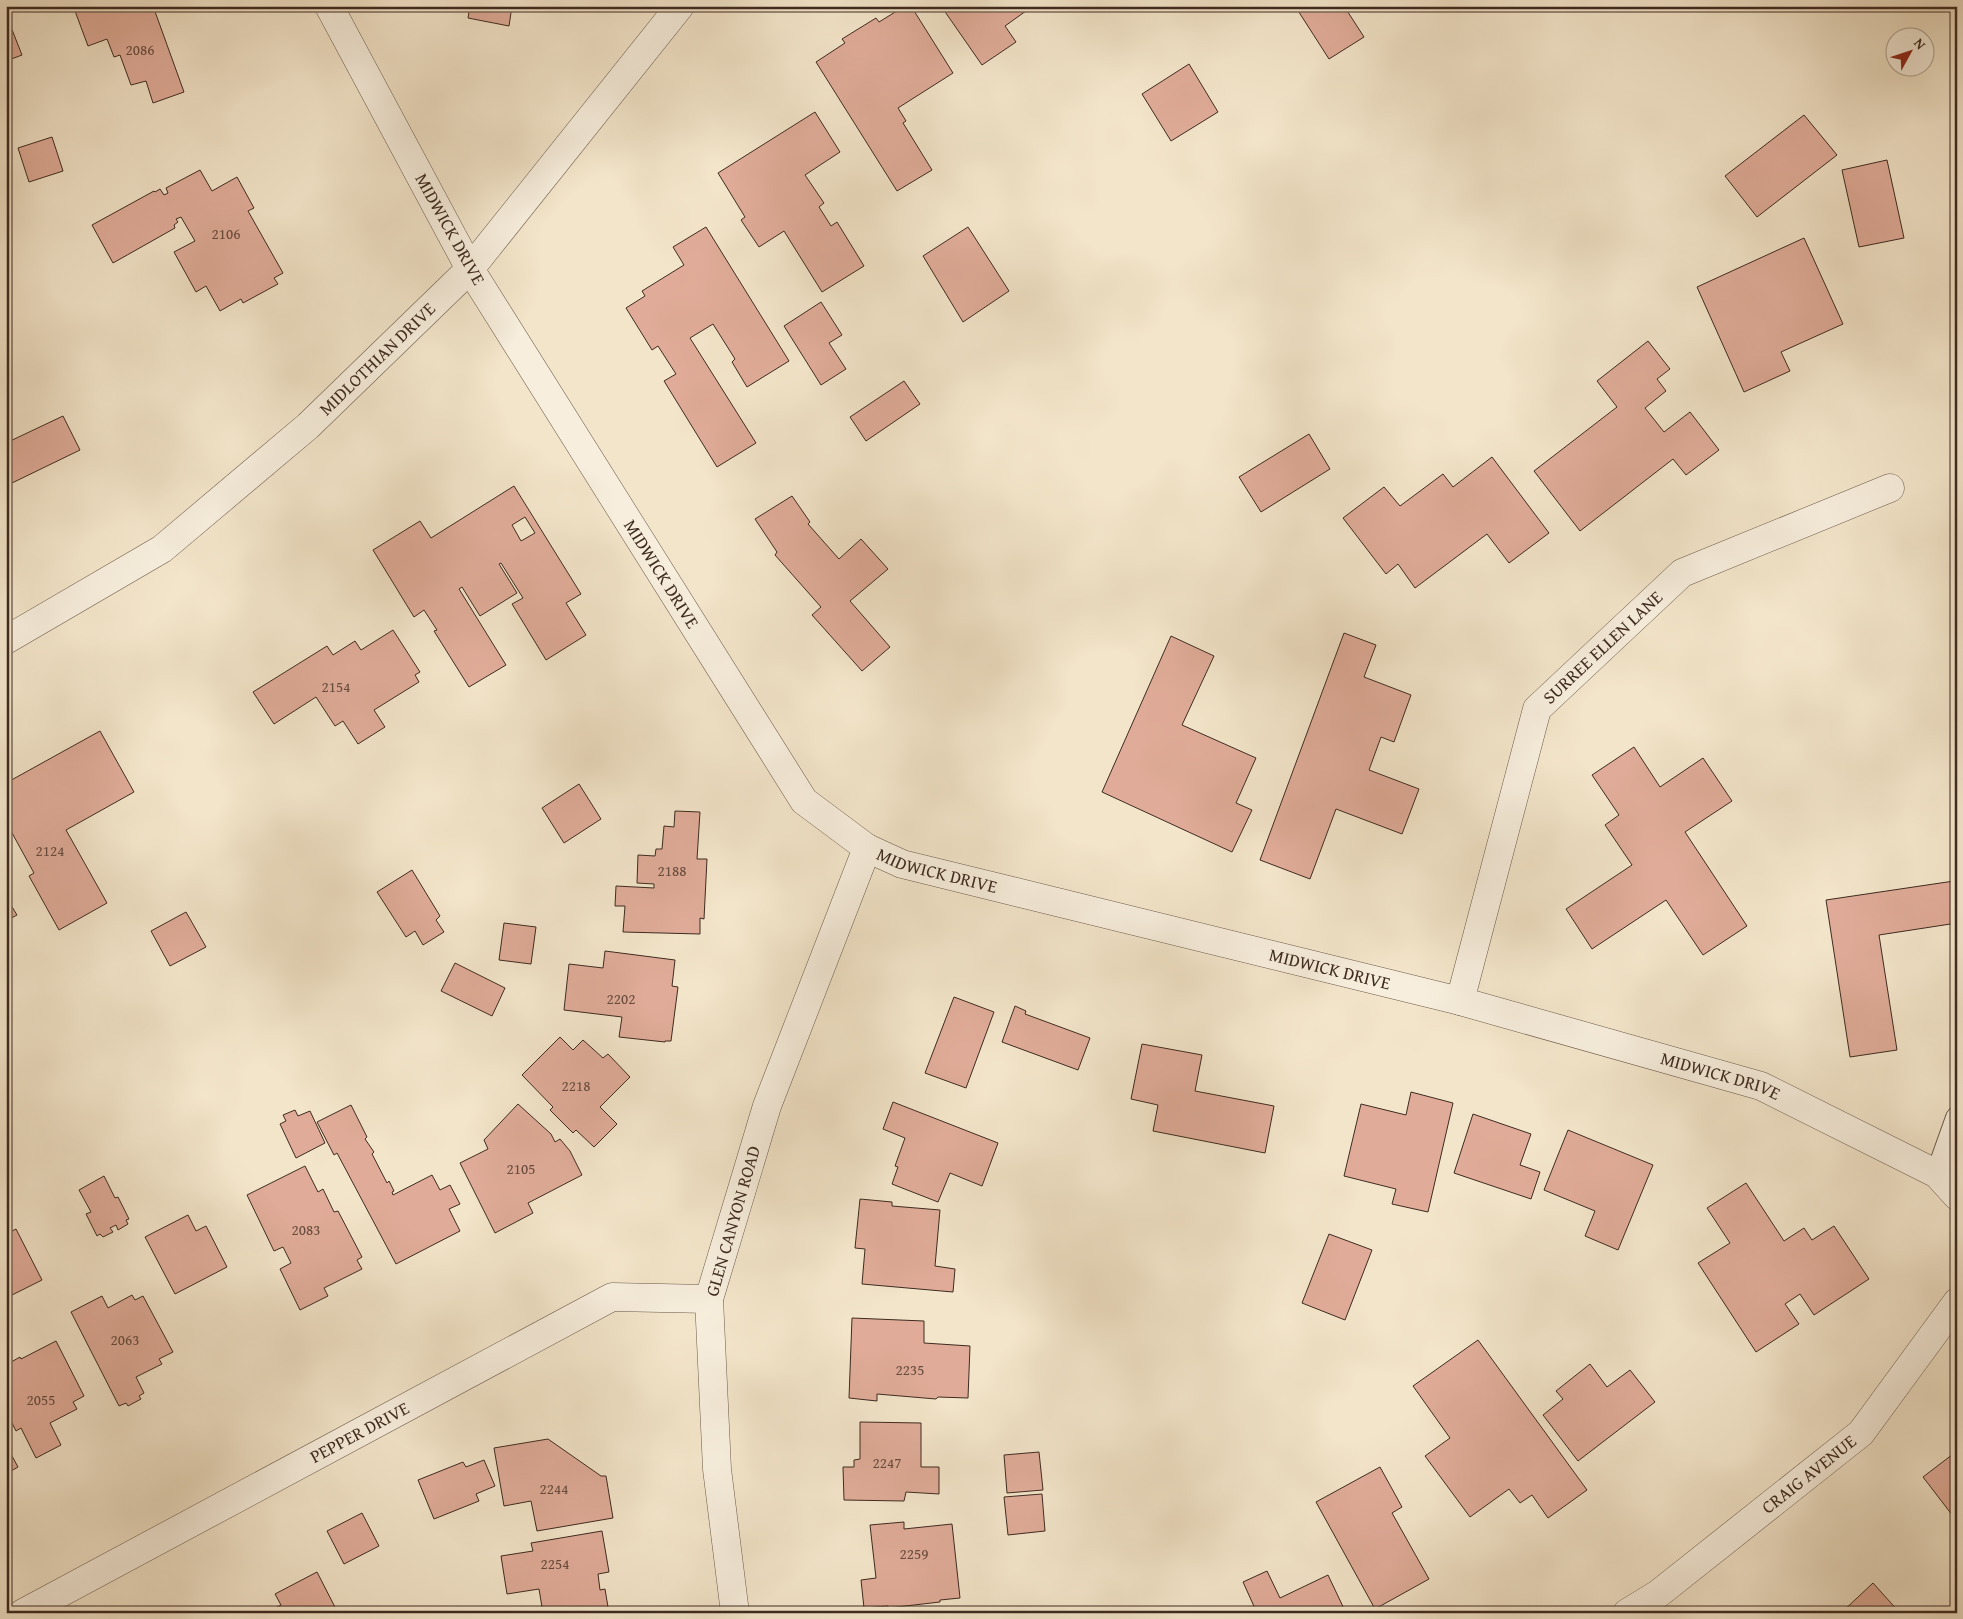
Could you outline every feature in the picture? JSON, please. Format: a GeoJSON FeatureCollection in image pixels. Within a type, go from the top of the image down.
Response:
{"type":"FeatureCollection","features":[{"type":"Feature","properties":{"kind":"street","name":"MIDWICK DRIVE"},"geometry":{"type":"LineString","coordinates":[[329,6],[470,269],[804,801],[867,848],[902,864],[1460,1001],[1761,1086],[1938,1174],[1957,1196]]}},
{"type":"Feature","properties":{"kind":"street","name":"MIDLOTHIAN DRIVE"},"geometry":{"type":"LineString","coordinates":[[6,640],[162,549],[308,426],[470,269],[680,6]]}},
{"type":"Feature","properties":{"kind":"street","name":"SURREE ELLEN LANE"},"geometry":{"type":"LineString","coordinates":[[1460,1001],[1537,709],[1682,573],[1890,488]]}},
{"type":"Feature","properties":{"kind":"street","name":"GLEN CANYON ROAD"},"geometry":{"type":"LineString","coordinates":[[735,1613],[717,1469],[709,1299],[767,1106],[867,848]]}},
{"type":"Feature","properties":{"kind":"street","name":"PEPPER DRIVE"},"geometry":{"type":"LineString","coordinates":[[23,1613],[612,1297],[709,1299]]}},
{"type":"Feature","properties":{"kind":"street","name":"CRAIG AVENUE"},"geometry":{"type":"LineString","coordinates":[[1627,1613],[1658,1594],[1861,1433],[1957,1302]]}},
{"type":"Feature","properties":{"kind":"lane"},"geometry":{"type":"LineString","coordinates":[[1938,1174],[1957,1118]]}},
{"type":"Feature","properties":{"kind":"building"},"geometry":{"type":"Polygon","coordinates":[[[88,6],[153,6],[184,92],[153,103],[146,81],[131,85],[120,55],[114,57],[107,39],[88,46],[75,11],[88,6]]]}},
{"type":"Feature","properties":{"kind":"building"},"geometry":{"type":"Polygon","coordinates":[[[470,6],[512,6],[509,26],[468,18],[470,6]]]}},
{"type":"Feature","properties":{"kind":"building"},"geometry":{"type":"Polygon","coordinates":[[[905,6],[911,6],[953,73],[898,108],[906,121],[903,123],[932,170],[897,191],[816,62],[845,43],[842,39],[876,18],[879,22],[905,6]]]}},
{"type":"Feature","properties":{"kind":"building"},"geometry":{"type":"Polygon","coordinates":[[[941,6],[1033,6],[1005,26],[1016,42],[982,65],[941,6]]]}},
{"type":"Feature","properties":{"kind":"building"},"geometry":{"type":"Polygon","coordinates":[[[1295,6],[1344,6],[1364,37],[1329,59],[1295,6]]]}},
{"type":"Feature","properties":{"kind":"building"},"geometry":{"type":"Polygon","coordinates":[[[9,22],[22,55],[6,61],[6,23],[9,22]]]}},
{"type":"Feature","properties":{"kind":"building"},"geometry":{"type":"Polygon","coordinates":[[[1189,64],[1218,112],[1171,141],[1142,94],[1189,64]]]}},
{"type":"Feature","properties":{"kind":"building"},"geometry":{"type":"Polygon","coordinates":[[[815,112],[840,152],[805,175],[824,203],[819,207],[831,226],[837,222],[864,266],[822,292],[784,231],[759,247],[741,220],[745,217],[718,173],[815,112]]]}},
{"type":"Feature","properties":{"kind":"building"},"geometry":{"type":"Polygon","coordinates":[[[1804,115],[1837,155],[1757,217],[1725,176],[1804,115]]]}},
{"type":"Feature","properties":{"kind":"building"},"geometry":{"type":"Polygon","coordinates":[[[52,137],[63,171],[29,182],[18,148],[52,137]]]}},
{"type":"Feature","properties":{"kind":"building"},"geometry":{"type":"Polygon","coordinates":[[[1887,160],[1904,238],[1859,247],[1842,170],[1887,160]]]}},
{"type":"Feature","properties":{"kind":"building"},"geometry":{"type":"Polygon","coordinates":[[[200,170],[212,191],[237,177],[254,208],[248,211],[283,273],[274,278],[278,284],[243,303],[241,299],[220,311],[206,286],[196,292],[174,252],[195,241],[181,217],[176,219],[178,222],[174,225],[175,228],[113,263],[92,225],[154,191],[160,189],[164,195],[168,193],[166,188],[200,170]]]}},
{"type":"Feature","properties":{"kind":"building"},"geometry":{"type":"Polygon","coordinates":[[[706,227],[789,361],[747,387],[732,362],[735,359],[713,324],[690,338],[756,443],[717,467],[664,381],[676,374],[658,346],[652,350],[626,308],[645,296],[642,291],[684,265],[673,247],[706,227]]]}},
{"type":"Feature","properties":{"kind":"building"},"geometry":{"type":"Polygon","coordinates":[[[968,227],[1009,291],[963,322],[923,256],[968,227]]]}},
{"type":"Feature","properties":{"kind":"building"},"geometry":{"type":"Polygon","coordinates":[[[1804,238],[1843,324],[1781,352],[1790,371],[1744,392],[1697,287],[1804,238]]]}},
{"type":"Feature","properties":{"kind":"building"},"geometry":{"type":"Polygon","coordinates":[[[821,302],[842,335],[829,343],[846,369],[821,385],[784,326],[821,302]]]}},
{"type":"Feature","properties":{"kind":"building"},"geometry":{"type":"Polygon","coordinates":[[[1648,341],[1670,369],[1657,379],[1666,391],[1645,408],[1664,432],[1690,412],[1719,450],[1686,475],[1673,459],[1580,531],[1534,471],[1617,407],[1597,381],[1648,341]]]}},
{"type":"Feature","properties":{"kind":"building"},"geometry":{"type":"Polygon","coordinates":[[[904,381],[920,404],[866,441],[850,417],[904,381]]]}},
{"type":"Feature","properties":{"kind":"building"},"geometry":{"type":"Polygon","coordinates":[[[63,416],[80,450],[12,483],[6,471],[6,443],[63,416]]]}},
{"type":"Feature","properties":{"kind":"building"},"geometry":{"type":"Polygon","coordinates":[[[1309,434],[1330,469],[1261,512],[1239,477],[1309,434]]]}},
{"type":"Feature","properties":{"kind":"building"},"geometry":{"type":"Polygon","coordinates":[[[1492,457],[1549,533],[1509,563],[1487,534],[1415,588],[1398,564],[1386,574],[1343,518],[1384,487],[1400,506],[1443,474],[1453,487],[1492,457]]]}},
{"type":"Feature","properties":{"kind":"building"},"geometry":{"type":"Polygon","coordinates":[[[514,486],[581,594],[566,603],[586,635],[546,660],[512,604],[523,598],[501,563],[499,564],[517,593],[480,616],[462,587],[459,589],[506,665],[469,687],[434,631],[437,630],[424,610],[414,617],[373,550],[420,521],[431,538],[514,486]],[[525,517],[512,525],[521,541],[535,533],[525,517]]]}},
{"type":"Feature","properties":{"kind":"building"},"geometry":{"type":"Polygon","coordinates":[[[792,496],[810,522],[808,524],[839,559],[861,539],[888,569],[850,601],[890,647],[862,671],[812,615],[821,607],[775,555],[777,552],[755,519],[792,496]]]}},
{"type":"Feature","properties":{"kind":"building"},"geometry":{"type":"Polygon","coordinates":[[[393,630],[420,672],[415,675],[419,682],[374,710],[385,727],[358,744],[343,721],[335,726],[316,697],[274,724],[253,692],[327,646],[333,655],[355,641],[361,650],[393,630]]]}},
{"type":"Feature","properties":{"kind":"building"},"geometry":{"type":"Polygon","coordinates":[[[1344,633],[1376,645],[1364,677],[1411,695],[1394,742],[1381,737],[1369,770],[1419,789],[1402,834],[1336,809],[1310,879],[1260,860],[1344,633]]]}},
{"type":"Feature","properties":{"kind":"building"},"geometry":{"type":"Polygon","coordinates":[[[1171,636],[1214,656],[1182,725],[1256,758],[1236,803],[1252,810],[1232,852],[1102,792],[1171,636]]]}},
{"type":"Feature","properties":{"kind":"building"},"geometry":{"type":"Polygon","coordinates":[[[100,731],[134,792],[66,830],[107,903],[59,930],[29,876],[34,873],[6,822],[6,783],[100,731]]]}},
{"type":"Feature","properties":{"kind":"building"},"geometry":{"type":"Polygon","coordinates":[[[1634,747],[1660,787],[1703,758],[1732,801],[1685,832],[1747,926],[1703,955],[1666,900],[1592,949],[1566,909],[1632,865],[1605,825],[1619,815],[1592,775],[1634,747]]]}},
{"type":"Feature","properties":{"kind":"building"},"geometry":{"type":"Polygon","coordinates":[[[579,784],[601,819],[564,843],[542,808],[579,784]]]}},
{"type":"Feature","properties":{"kind":"building"},"geometry":{"type":"Polygon","coordinates":[[[675,811],[700,812],[697,859],[707,859],[704,919],[700,918],[700,934],[623,932],[625,906],[615,906],[616,886],[654,888],[654,884],[637,883],[638,855],[655,856],[656,849],[662,849],[664,826],[674,827],[675,811]]]}},
{"type":"Feature","properties":{"kind":"building"},"geometry":{"type":"Polygon","coordinates":[[[412,870],[440,916],[436,920],[444,932],[423,945],[415,931],[406,937],[377,892],[412,870]]]}},
{"type":"Feature","properties":{"kind":"building"},"geometry":{"type":"Polygon","coordinates":[[[1954,881],[1957,895],[1957,923],[1879,935],[1897,1050],[1850,1057],[1826,900],[1954,881]]]}},
{"type":"Feature","properties":{"kind":"building"},"geometry":{"type":"Polygon","coordinates":[[[6,897],[17,915],[6,921],[6,897]]]}},
{"type":"Feature","properties":{"kind":"building"},"geometry":{"type":"Polygon","coordinates":[[[186,912],[206,947],[170,966],[151,931],[186,912]]]}},
{"type":"Feature","properties":{"kind":"building"},"geometry":{"type":"Polygon","coordinates":[[[504,923],[536,927],[531,964],[499,960],[504,923]]]}},
{"type":"Feature","properties":{"kind":"building"},"geometry":{"type":"Polygon","coordinates":[[[605,951],[675,960],[672,986],[678,987],[671,1041],[619,1037],[622,1017],[564,1010],[569,964],[603,968],[605,951]]]}},
{"type":"Feature","properties":{"kind":"building"},"geometry":{"type":"Polygon","coordinates":[[[455,963],[505,988],[492,1016],[441,991],[455,963]]]}},
{"type":"Feature","properties":{"kind":"building"},"geometry":{"type":"Polygon","coordinates":[[[954,997],[994,1012],[966,1088],[925,1073],[954,997]]]}},
{"type":"Feature","properties":{"kind":"building"},"geometry":{"type":"Polygon","coordinates":[[[1015,1006],[1026,1011],[1025,1014],[1090,1038],[1078,1070],[1002,1042],[1015,1006]]]}},
{"type":"Feature","properties":{"kind":"building"},"geometry":{"type":"Polygon","coordinates":[[[560,1037],[573,1050],[583,1040],[603,1058],[608,1054],[630,1077],[600,1107],[617,1124],[594,1147],[576,1130],[573,1133],[550,1110],[553,1107],[522,1075],[560,1037]]]}},
{"type":"Feature","properties":{"kind":"building"},"geometry":{"type":"Polygon","coordinates":[[[1142,1044],[1202,1055],[1195,1091],[1274,1106],[1265,1153],[1153,1131],[1158,1105],[1131,1099],[1142,1044]]]}},
{"type":"Feature","properties":{"kind":"building"},"geometry":{"type":"Polygon","coordinates":[[[1411,1092],[1453,1103],[1428,1212],[1392,1204],[1396,1189],[1344,1176],[1361,1104],[1406,1115],[1411,1092]]]}},
{"type":"Feature","properties":{"kind":"building"},"geometry":{"type":"Polygon","coordinates":[[[893,1102],[998,1143],[982,1186],[950,1173],[938,1202],[892,1184],[898,1167],[895,1166],[905,1138],[883,1129],[893,1102]]]}},
{"type":"Feature","properties":{"kind":"building"},"geometry":{"type":"Polygon","coordinates":[[[518,1104],[551,1134],[555,1142],[560,1139],[570,1151],[582,1175],[528,1203],[533,1213],[495,1233],[460,1163],[488,1149],[484,1140],[518,1104]]]}},
{"type":"Feature","properties":{"kind":"building"},"geometry":{"type":"Polygon","coordinates":[[[351,1105],[367,1137],[365,1139],[374,1152],[372,1154],[387,1183],[389,1181],[394,1191],[392,1192],[393,1195],[432,1175],[440,1190],[450,1185],[460,1204],[449,1209],[460,1231],[396,1264],[337,1153],[334,1155],[317,1122],[351,1105]]]}},
{"type":"Feature","properties":{"kind":"building"},"geometry":{"type":"Polygon","coordinates":[[[295,1110],[298,1116],[310,1111],[325,1143],[296,1158],[280,1124],[286,1121],[283,1115],[295,1110]]]}},
{"type":"Feature","properties":{"kind":"building"},"geometry":{"type":"Polygon","coordinates":[[[1473,1114],[1531,1134],[1520,1165],[1540,1172],[1531,1199],[1454,1173],[1473,1114]]]}},
{"type":"Feature","properties":{"kind":"building"},"geometry":{"type":"Polygon","coordinates":[[[1568,1130],[1653,1165],[1618,1250],[1585,1236],[1595,1211],[1544,1190],[1568,1130]]]}},
{"type":"Feature","properties":{"kind":"building"},"geometry":{"type":"Polygon","coordinates":[[[305,1166],[318,1192],[323,1189],[334,1212],[338,1211],[362,1257],[357,1260],[362,1269],[324,1288],[328,1296],[300,1310],[280,1269],[291,1263],[283,1247],[274,1251],[247,1195],[305,1166]]]}},
{"type":"Feature","properties":{"kind":"building"},"geometry":{"type":"Polygon","coordinates":[[[104,1176],[115,1198],[118,1197],[129,1219],[126,1220],[128,1224],[118,1230],[116,1225],[110,1228],[113,1232],[103,1237],[100,1234],[97,1236],[86,1214],[91,1212],[79,1190],[104,1176]]]}},
{"type":"Feature","properties":{"kind":"building"},"geometry":{"type":"Polygon","coordinates":[[[1746,1183],[1784,1241],[1804,1228],[1812,1240],[1834,1226],[1869,1279],[1814,1315],[1800,1294],[1785,1304],[1799,1324],[1756,1352],[1698,1263],[1730,1243],[1707,1208],[1746,1183]]]}},
{"type":"Feature","properties":{"kind":"building"},"geometry":{"type":"Polygon","coordinates":[[[860,1199],[892,1202],[892,1206],[940,1210],[935,1266],[955,1269],[953,1292],[862,1284],[865,1249],[855,1248],[860,1199]]]}},
{"type":"Feature","properties":{"kind":"building"},"geometry":{"type":"Polygon","coordinates":[[[188,1215],[196,1231],[206,1226],[227,1267],[175,1294],[145,1237],[188,1215]]]}},
{"type":"Feature","properties":{"kind":"building"},"geometry":{"type":"Polygon","coordinates":[[[16,1229],[42,1280],[12,1295],[6,1283],[6,1234],[16,1229]]]}},
{"type":"Feature","properties":{"kind":"building"},"geometry":{"type":"Polygon","coordinates":[[[1329,1234],[1372,1250],[1345,1320],[1302,1303],[1329,1234]]]}},
{"type":"Feature","properties":{"kind":"building"},"geometry":{"type":"Polygon","coordinates":[[[132,1295],[135,1300],[143,1296],[173,1352],[159,1359],[162,1364],[136,1377],[144,1393],[139,1396],[141,1399],[128,1406],[126,1403],[119,1406],[71,1312],[102,1296],[108,1308],[132,1295]]]}},
{"type":"Feature","properties":{"kind":"building"},"geometry":{"type":"Polygon","coordinates":[[[852,1318],[924,1321],[924,1343],[970,1346],[968,1398],[938,1397],[936,1399],[877,1394],[877,1401],[849,1398],[852,1318]]]}},
{"type":"Feature","properties":{"kind":"building"},"geometry":{"type":"Polygon","coordinates":[[[1478,1340],[1587,1490],[1548,1518],[1532,1495],[1520,1503],[1509,1489],[1470,1517],[1425,1456],[1450,1438],[1413,1386],[1478,1340]]]}},
{"type":"Feature","properties":{"kind":"building"},"geometry":{"type":"Polygon","coordinates":[[[56,1341],[84,1396],[73,1402],[77,1409],[50,1423],[61,1445],[36,1458],[21,1428],[16,1431],[6,1411],[6,1407],[9,1405],[6,1399],[6,1365],[56,1341]]]}},
{"type":"Feature","properties":{"kind":"building"},"geometry":{"type":"Polygon","coordinates":[[[1590,1364],[1607,1387],[1630,1370],[1655,1402],[1578,1461],[1543,1415],[1563,1399],[1556,1391],[1590,1364]]]}},
{"type":"Feature","properties":{"kind":"building"},"geometry":{"type":"Polygon","coordinates":[[[860,1422],[921,1423],[921,1467],[939,1467],[939,1494],[906,1492],[904,1501],[844,1500],[843,1467],[854,1467],[854,1460],[860,1459],[860,1422]]]}},
{"type":"Feature","properties":{"kind":"building"},"geometry":{"type":"Polygon","coordinates":[[[548,1439],[601,1476],[606,1476],[613,1518],[537,1531],[531,1501],[504,1506],[494,1448],[548,1439]]]}},
{"type":"Feature","properties":{"kind":"building"},"geometry":{"type":"Polygon","coordinates":[[[6,1445],[18,1467],[6,1474],[6,1445]]]}},
{"type":"Feature","properties":{"kind":"building"},"geometry":{"type":"Polygon","coordinates":[[[1957,1451],[1957,1520],[1956,1520],[1923,1477],[1957,1451]]]}},
{"type":"Feature","properties":{"kind":"building"},"geometry":{"type":"Polygon","coordinates":[[[1039,1452],[1043,1490],[1007,1493],[1004,1455],[1039,1452]]]}},
{"type":"Feature","properties":{"kind":"building"},"geometry":{"type":"Polygon","coordinates":[[[484,1460],[495,1486],[476,1494],[479,1501],[434,1519],[418,1480],[463,1462],[466,1467],[484,1460]]]}},
{"type":"Feature","properties":{"kind":"building"},"geometry":{"type":"Polygon","coordinates":[[[1380,1467],[1402,1507],[1392,1513],[1429,1579],[1375,1609],[1316,1502],[1380,1467]]]}},
{"type":"Feature","properties":{"kind":"building"},"geometry":{"type":"Polygon","coordinates":[[[1042,1494],[1045,1531],[1008,1535],[1004,1497],[1042,1494]]]}},
{"type":"Feature","properties":{"kind":"building"},"geometry":{"type":"Polygon","coordinates":[[[362,1513],[379,1546],[344,1564],[327,1531],[362,1513]]]}},
{"type":"Feature","properties":{"kind":"building"},"geometry":{"type":"Polygon","coordinates":[[[904,1522],[904,1529],[952,1524],[960,1598],[888,1608],[888,1606],[864,1608],[861,1580],[876,1578],[870,1525],[904,1522]]]}},
{"type":"Feature","properties":{"kind":"building"},"geometry":{"type":"Polygon","coordinates":[[[602,1531],[609,1572],[598,1574],[600,1590],[605,1589],[609,1613],[543,1613],[539,1589],[507,1594],[501,1556],[533,1551],[531,1543],[602,1531]]]}},
{"type":"Feature","properties":{"kind":"building"},"geometry":{"type":"Polygon","coordinates":[[[1267,1571],[1280,1598],[1328,1575],[1346,1613],[1257,1613],[1243,1582],[1267,1571]]]}},
{"type":"Feature","properties":{"kind":"building"},"geometry":{"type":"Polygon","coordinates":[[[317,1572],[338,1613],[265,1613],[281,1605],[275,1594],[317,1572]]]}},
{"type":"Feature","properties":{"kind":"building"},"geometry":{"type":"Polygon","coordinates":[[[1873,1583],[1900,1613],[1841,1613],[1873,1583]]]}},
{"type":"Feature","properties":{"kind":"building"},"geometry":{"type":"Polygon","coordinates":[[[989,1608],[989,1613],[951,1613],[989,1608]]]}}]}
